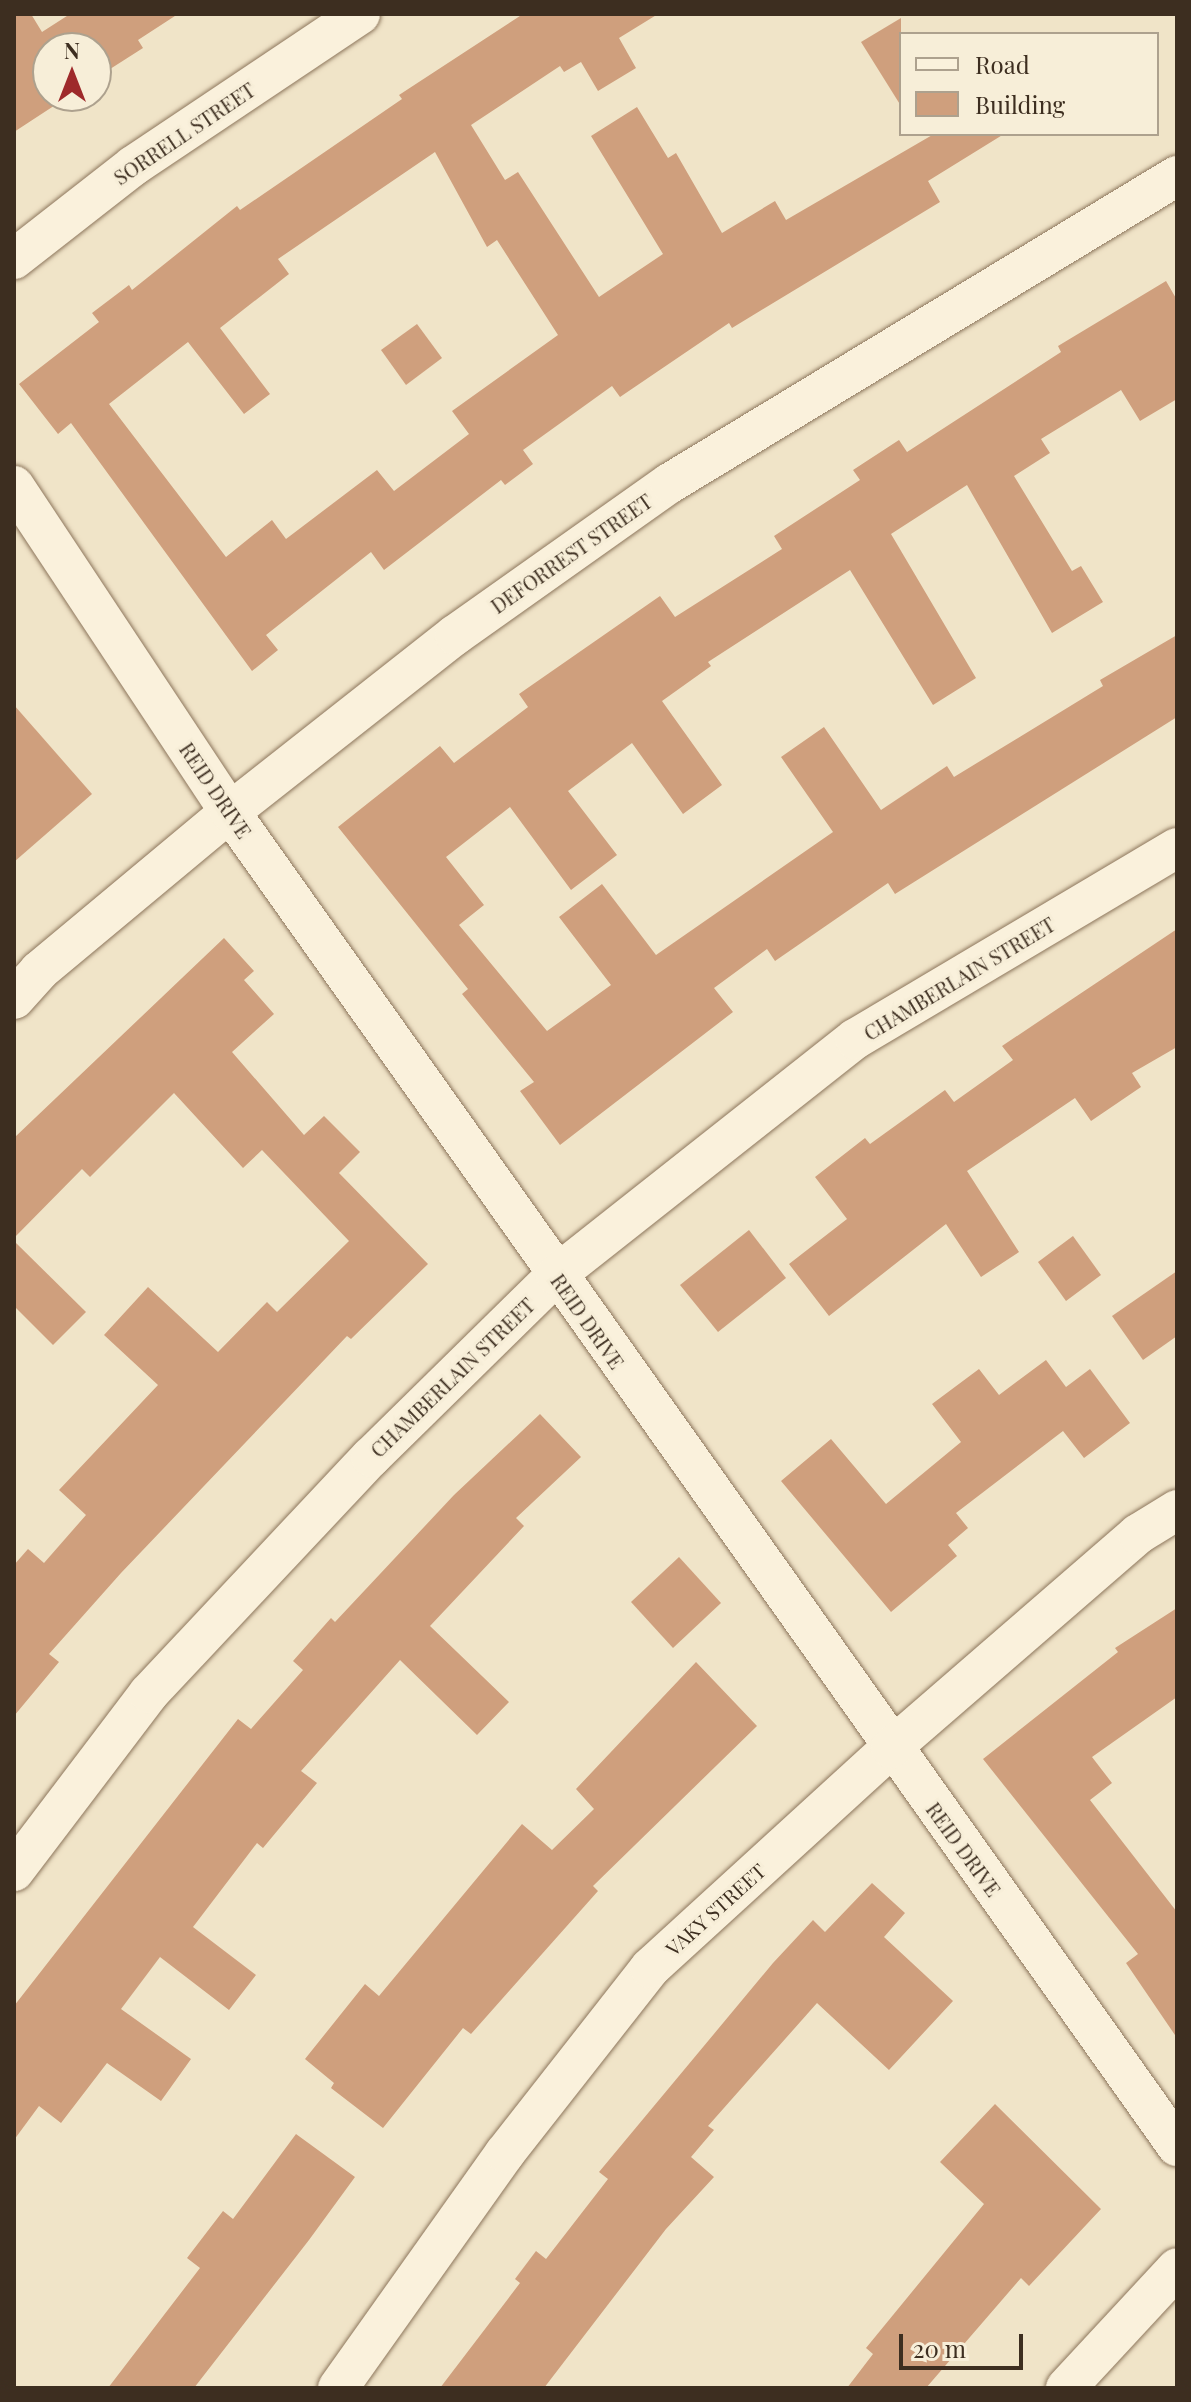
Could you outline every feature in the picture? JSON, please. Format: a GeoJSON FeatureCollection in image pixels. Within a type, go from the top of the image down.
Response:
{"type":"FeatureCollection","features":[{"type":"Feature","properties":{"kind":"street","name":"SORRELL STREET"},"geometry":{"type":"LineString","coordinates":[[14,259],[133,166],[360,14]]}},
{"type":"Feature","properties":{"kind":"street","name":"DEFORREST STREET"},"geometry":{"type":"LineString","coordinates":[[14,999],[39,971],[230,812],[455,635],[670,483],[1177,176]]}},
{"type":"Feature","properties":{"kind":"street","name":"REID DRIVE"},"geometry":{"type":"LineString","coordinates":[[14,486],[230,812],[891,1748],[1177,2146]]}},
{"type":"Feature","properties":{"kind":"street","name":"CHAMBERLAIN STREET"},"geometry":{"type":"LineString","coordinates":[[14,1871],[149,1693],[371,1457],[556,1275],[855,1039],[1177,848]]}},
{"type":"Feature","properties":{"kind":"street","name":"VAKY STREET"},"geometry":{"type":"LineString","coordinates":[[338,2388],[505,2153],[650,1968],[891,1748],[1138,1534],[1177,1510]]}},
{"type":"Feature","properties":{"kind":"street"},"geometry":{"type":"LineString","coordinates":[[1066,2388],[1177,2268]]}},
{"type":"Feature","properties":{"kind":"building"},"geometry":{"type":"Polygon","coordinates":[[[14,14],[31,14],[42,32],[32,32],[32,112],[45,112],[14,132],[14,14]]]}},
{"type":"Feature","properties":{"kind":"building"},"geometry":{"type":"Polygon","coordinates":[[[70,14],[178,14],[138,40],[143,48],[112,68],[112,32],[42,32],[70,14]]]}},
{"type":"Feature","properties":{"kind":"building"},"geometry":{"type":"Polygon","coordinates":[[[523,14],[658,14],[619,38],[636,68],[598,91],[581,62],[564,72],[560,66],[471,125],[505,180],[518,172],[599,297],[663,254],[591,136],[637,107],[668,158],[676,153],[722,233],[775,201],[786,220],[931,136],[1001,136],[928,181],[940,202],[732,328],[729,323],[620,397],[612,386],[523,450],[533,464],[505,485],[501,480],[384,570],[371,552],[266,635],[278,650],[252,671],[71,423],[58,434],[19,384],[99,322],[92,313],[129,285],[132,290],[237,206],[240,210],[402,99],[399,95],[523,14]],[[435,152],[278,259],[289,274],[220,328],[270,394],[244,414],[188,342],[109,404],[226,557],[272,520],[286,539],[377,470],[394,491],[469,434],[452,411],[558,335],[497,240],[487,247],[435,152]]]}},
{"type":"Feature","properties":{"kind":"building"},"geometry":{"type":"Polygon","coordinates":[[[901,18],[899,103],[861,42],[901,18]]]}},
{"type":"Feature","properties":{"kind":"building"},"geometry":{"type":"Polygon","coordinates":[[[1166,281],[1177,300],[1177,399],[1140,421],[1121,390],[1041,439],[1050,453],[1014,476],[1072,571],[1081,566],[1103,602],[1052,633],[967,485],[891,534],[976,678],[933,705],[850,570],[708,662],[711,666],[662,701],[722,785],[683,814],[632,743],[568,791],[617,855],[571,890],[510,807],[446,857],[484,905],[459,925],[547,1031],[611,985],[559,917],[602,884],[656,955],[833,832],[781,757],[824,727],[881,810],[947,766],[954,777],[1103,686],[1100,680],[1177,635],[1177,717],[895,894],[888,883],[775,961],[767,949],[714,988],[733,1012],[560,1145],[520,1091],[534,1082],[462,994],[468,989],[338,827],[440,746],[454,763],[528,707],[519,694],[660,596],[675,617],[782,549],[774,536],[860,480],[853,470],[899,440],[907,452],[1061,352],[1058,346],[1166,281]]]}},
{"type":"Feature","properties":{"kind":"building"},"geometry":{"type":"Polygon","coordinates":[[[417,324],[442,358],[406,385],[381,350],[417,324]]]}},
{"type":"Feature","properties":{"kind":"building"},"geometry":{"type":"Polygon","coordinates":[[[14,705],[92,794],[14,862],[14,705]]]}},
{"type":"Feature","properties":{"kind":"building"},"geometry":{"type":"Polygon","coordinates":[[[1177,929],[1177,1047],[1132,1073],[1141,1087],[1091,1121],[1075,1098],[967,1171],[1019,1252],[981,1277],[946,1224],[829,1316],[789,1264],[847,1219],[815,1177],[865,1138],[870,1144],[945,1090],[954,1102],[1013,1060],[1002,1046],[1177,929]]]}},
{"type":"Feature","properties":{"kind":"building"},"geometry":{"type":"Polygon","coordinates":[[[224,938],[254,971],[244,980],[274,1014],[232,1052],[304,1135],[324,1116],[360,1152],[339,1173],[428,1264],[351,1339],[347,1336],[121,1573],[49,1654],[59,1662],[14,1716],[14,1565],[28,1549],[44,1563],[86,1515],[59,1490],[158,1385],[104,1335],[148,1287],[218,1352],[267,1302],[277,1312],[349,1241],[262,1150],[243,1168],[174,1093],[90,1177],[82,1169],[14,1238],[14,1138],[224,938]]]}},
{"type":"Feature","properties":{"kind":"building"},"geometry":{"type":"Polygon","coordinates":[[[749,1230],[786,1278],[718,1332],[680,1285],[749,1230]]]}},
{"type":"Feature","properties":{"kind":"building"},"geometry":{"type":"Polygon","coordinates":[[[1073,1236],[1101,1275],[1066,1301],[1038,1262],[1073,1236]]]}},
{"type":"Feature","properties":{"kind":"building"},"geometry":{"type":"Polygon","coordinates":[[[14,1241],[86,1312],[53,1345],[14,1306],[14,1241]]]}},
{"type":"Feature","properties":{"kind":"building"},"geometry":{"type":"Polygon","coordinates":[[[1177,1271],[1177,1336],[1143,1360],[1112,1316],[1177,1271]]]}},
{"type":"Feature","properties":{"kind":"building"},"geometry":{"type":"Polygon","coordinates":[[[1046,1360],[1066,1387],[1090,1369],[1130,1423],[1084,1458],[1063,1431],[956,1513],[968,1528],[948,1545],[957,1556],[891,1612],[781,1481],[831,1439],[886,1504],[961,1442],[932,1404],[979,1369],[999,1395],[1046,1360]]]}},
{"type":"Feature","properties":{"kind":"building"},"geometry":{"type":"Polygon","coordinates":[[[540,1414],[581,1457],[516,1518],[524,1526],[430,1626],[509,1702],[477,1735],[400,1660],[301,1771],[317,1783],[263,1848],[257,1843],[193,1927],[256,1975],[229,2010],[160,1957],[121,2009],[191,2059],[161,2101],[107,2063],[61,2123],[39,2106],[14,2140],[14,2006],[238,1719],[251,1729],[303,1670],[293,1661],[331,1618],[335,1622],[454,1495],[540,1414]]]}},
{"type":"Feature","properties":{"kind":"building"},"geometry":{"type":"Polygon","coordinates":[[[679,1557],[721,1603],[673,1648],[631,1602],[679,1557]]]}},
{"type":"Feature","properties":{"kind":"building"},"geometry":{"type":"Polygon","coordinates":[[[1177,1608],[1177,1697],[1092,1757],[1112,1783],[1090,1800],[1177,1912],[1177,2038],[1126,1963],[1138,1954],[983,1759],[1118,1652],[1115,1648],[1177,1608]]]}},
{"type":"Feature","properties":{"kind":"building"},"geometry":{"type":"Polygon","coordinates":[[[696,1662],[757,1726],[593,1886],[598,1891],[471,2034],[463,2028],[383,2128],[331,2088],[334,2083],[305,2059],[365,1984],[379,1996],[522,1824],[552,1850],[594,1809],[576,1789],[696,1662]]]}},
{"type":"Feature","properties":{"kind":"building"},"geometry":{"type":"Polygon","coordinates":[[[872,1883],[905,1913],[884,1937],[953,2001],[889,2070],[817,2003],[708,2126],[714,2130],[691,2157],[714,2177],[666,2229],[544,2388],[440,2388],[520,2283],[515,2279],[536,2251],[546,2259],[608,2179],[599,2172],[773,1963],[813,1920],[825,1932],[872,1883]]]}},
{"type":"Feature","properties":{"kind":"building"},"geometry":{"type":"Polygon","coordinates":[[[995,2104],[1101,2209],[1029,2286],[1021,2278],[926,2388],[847,2388],[873,2354],[866,2348],[984,2204],[940,2162],[995,2104]]]}},
{"type":"Feature","properties":{"kind":"building"},"geometry":{"type":"Polygon","coordinates":[[[296,2134],[355,2177],[309,2240],[194,2388],[108,2388],[200,2268],[187,2258],[223,2211],[233,2219],[296,2134]]]}}]}
